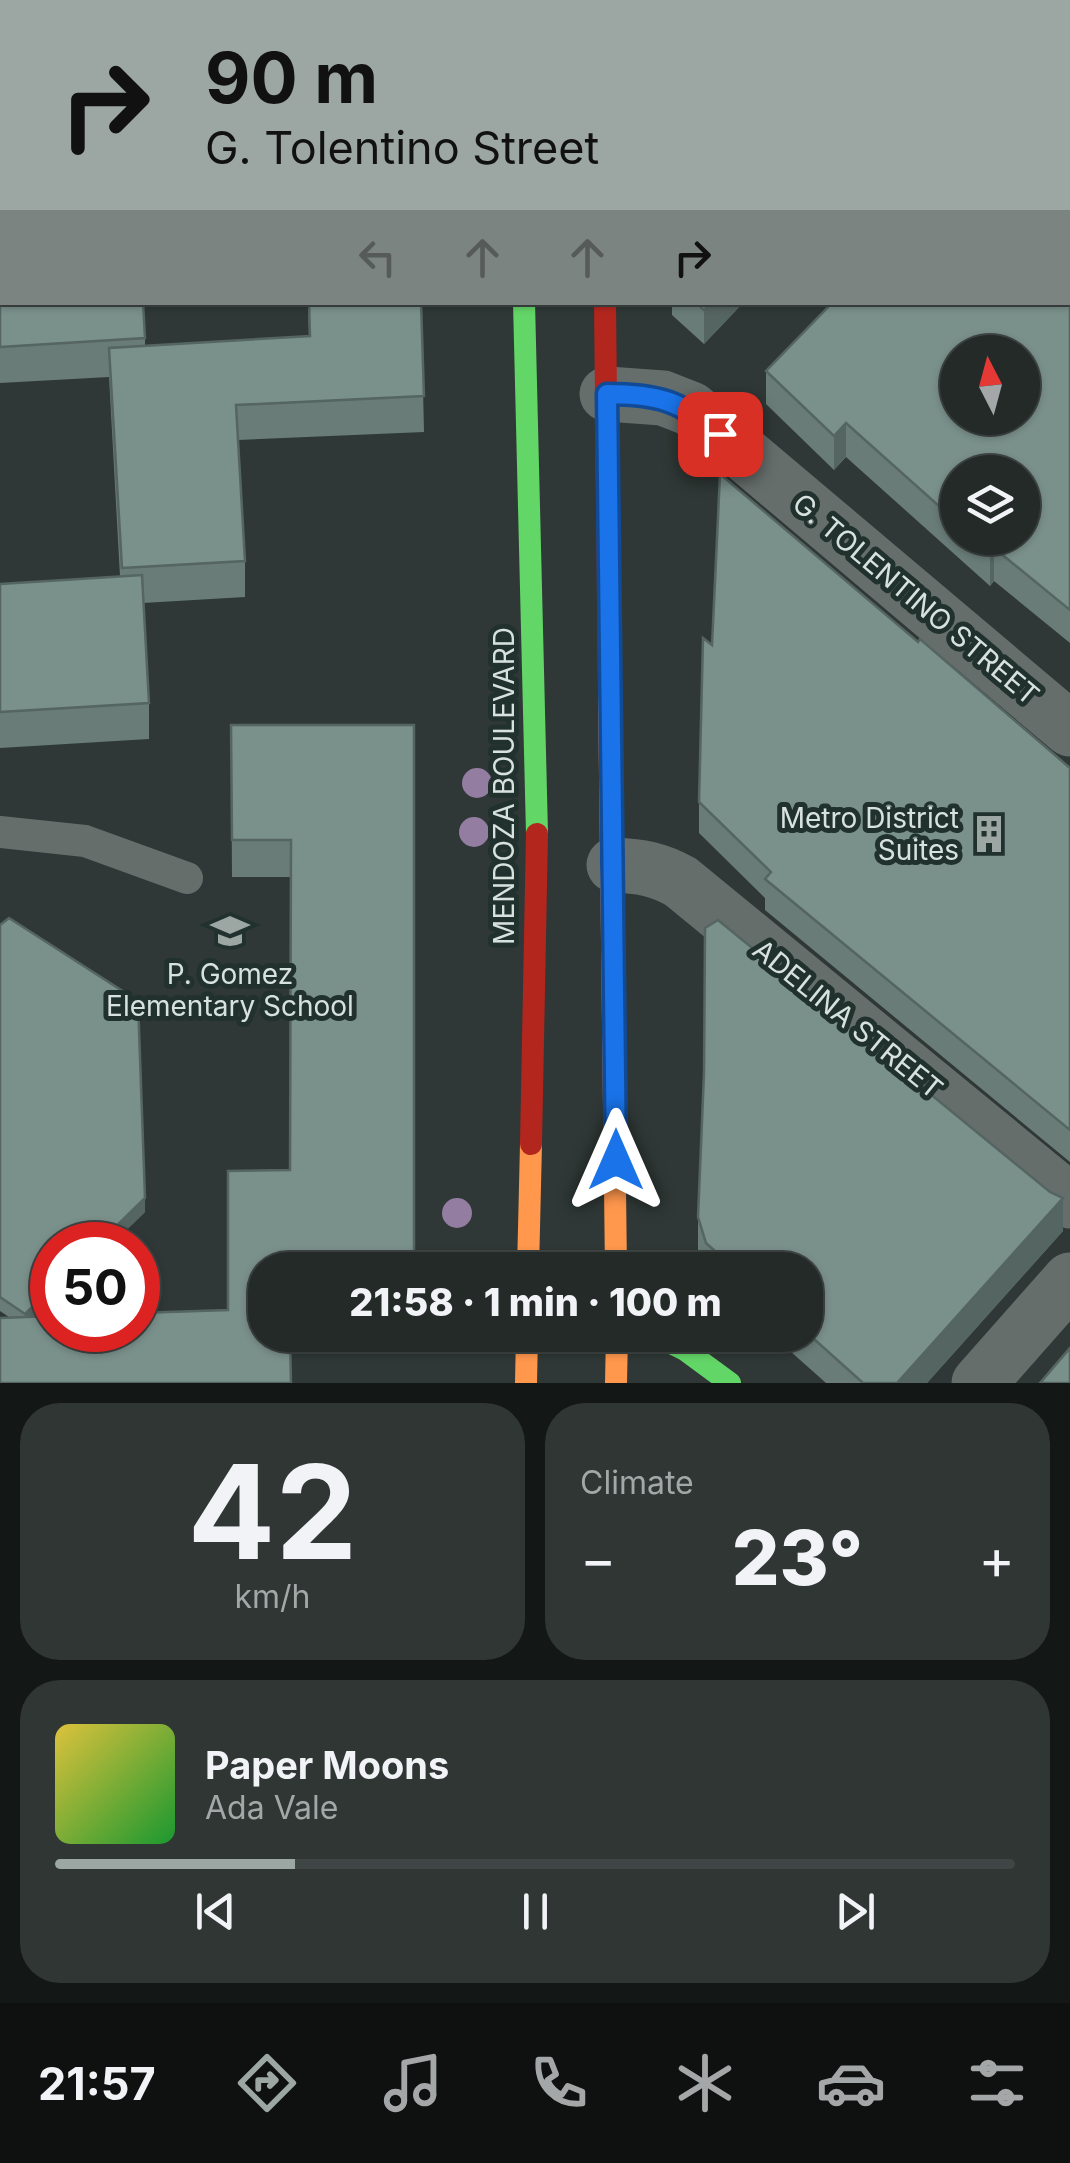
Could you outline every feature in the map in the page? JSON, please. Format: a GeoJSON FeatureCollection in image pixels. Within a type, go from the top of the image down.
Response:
{"type":"FeatureCollection","features":[{"type":"Feature","properties":{"kind":"main road","name":"MENDOZA BOULEVARD"},"geometry":{"type":"LineString","coordinates":[[524,305],[538,804],[528,1252]]}},
{"type":"Feature","properties":{"kind":"main road"},"geometry":{"type":"LineString","coordinates":[[605,305],[616,1252]]}},
{"type":"Feature","properties":{"kind":"main road"},"geometry":{"type":"LineString","coordinates":[[526,1383],[527,1352]]}},
{"type":"Feature","properties":{"kind":"main road"},"geometry":{"type":"LineString","coordinates":[[616,1352],[616,1383]]}},
{"type":"Feature","properties":{"kind":"main road"},"geometry":{"type":"LineString","coordinates":[[688,1352],[730,1383]]}},
{"type":"Feature","properties":{"kind":"street","name":"G. TOLENTINO STREET"},"geometry":{"type":"LineString","coordinates":[[607,394],[664,398],[691,409],[1070,729]]}},
{"type":"Feature","properties":{"kind":"street","name":"ADELINA STREET"},"geometry":{"type":"LineString","coordinates":[[614,865],[662,871],[681,882],[1070,1201]]}},
{"type":"Feature","properties":{"kind":"street"},"geometry":{"type":"LineString","coordinates":[[979,1383],[1070,1280]]}},
{"type":"Feature","properties":{"kind":"lane"},"geometry":{"type":"LineString","coordinates":[[0,832],[86,840],[187,878]]}},
{"type":"Feature","properties":{"kind":"building"},"geometry":{"type":"Polygon","coordinates":[[[0,305],[143,305],[145,338],[0,347],[0,305]]]}},
{"type":"Feature","properties":{"kind":"building"},"geometry":{"type":"Polygon","coordinates":[[[309,305],[421,305],[424,396],[236,405],[245,561],[122,568],[109,348],[310,336],[309,305]]]}},
{"type":"Feature","properties":{"kind":"building"},"geometry":{"type":"Polygon","coordinates":[[[830,305],[1070,305],[1070,610],[1003,555],[1040,555],[1040,455],[940,455],[940,507],[846,423],[834,436],[766,371],[830,305]]]}},
{"type":"Feature","properties":{"kind":"building"},"geometry":{"type":"Polygon","coordinates":[[[720,474],[1070,768],[1070,1130],[765,879],[771,872],[699,802],[703,638],[712,645],[720,474]]]}},
{"type":"Feature","properties":{"kind":"building"},"geometry":{"type":"Polygon","coordinates":[[[142,575],[149,703],[0,712],[0,584],[142,575]]]}},
{"type":"Feature","properties":{"kind":"building"},"geometry":{"type":"Polygon","coordinates":[[[231,725],[414,725],[414,1252],[248,1252],[248,1352],[290,1352],[291,1383],[0,1383],[0,1318],[30,1317],[30,1352],[160,1352],[160,1312],[228,1310],[228,1171],[290,1170],[291,840],[232,840],[231,725]]]}},
{"type":"Feature","properties":{"kind":"building"},"geometry":{"type":"Polygon","coordinates":[[[9,918],[138,1001],[145,1198],[120,1222],[30,1222],[30,1309],[25,1314],[0,1297],[0,925],[9,918]]]}},
{"type":"Feature","properties":{"kind":"building"},"geometry":{"type":"Polygon","coordinates":[[[718,920],[1050,1192],[1063,1198],[897,1383],[863,1383],[823,1347],[823,1252],[716,1252],[706,1243],[698,1217],[705,928],[718,920]]]}},
{"type":"Feature","properties":{"kind":"building"},"geometry":{"type":"Polygon","coordinates":[[[1070,1348],[1070,1383],[1040,1383],[1070,1348]]]}},
{"type":"Feature","properties":{"kind":"traffic: fast"},"geometry":{"type":"LineString","coordinates":[[524,305],[537,834]]}},
{"type":"Feature","properties":{"kind":"traffic: fast"},"geometry":{"type":"LineString","coordinates":[[688,1352],[730,1383]]}},
{"type":"Feature","properties":{"kind":"traffic: slow"},"geometry":{"type":"LineString","coordinates":[[609,694],[616,1252]]}},
{"type":"Feature","properties":{"kind":"traffic: slow"},"geometry":{"type":"LineString","coordinates":[[528,1252],[531,1144]]}},
{"type":"Feature","properties":{"kind":"traffic: slow"},"geometry":{"type":"LineString","coordinates":[[526,1383],[527,1352]]}},
{"type":"Feature","properties":{"kind":"traffic: slow"},"geometry":{"type":"LineString","coordinates":[[616,1383],[617,1352]]}},
{"type":"Feature","properties":{"kind":"traffic: jam"},"geometry":{"type":"LineString","coordinates":[[605,305],[609,694]]}},
{"type":"Feature","properties":{"kind":"traffic: jam"},"geometry":{"type":"LineString","coordinates":[[531,1144],[537,834]]}},
{"type":"Feature","properties":{"kind":"place","name":"Metro District Suites"},"geometry":{"type":"Point","coordinates":[989,834]}},
{"type":"Feature","properties":{"kind":"place","name":"P. Gomez Elementary School"},"geometry":{"type":"Point","coordinates":[230,931]}},
{"type":"Feature","properties":{"kind":"route"},"geometry":{"type":"LineString","coordinates":[[616,1160],[607,394],[664,398],[691,409],[720,434]]}}]}
